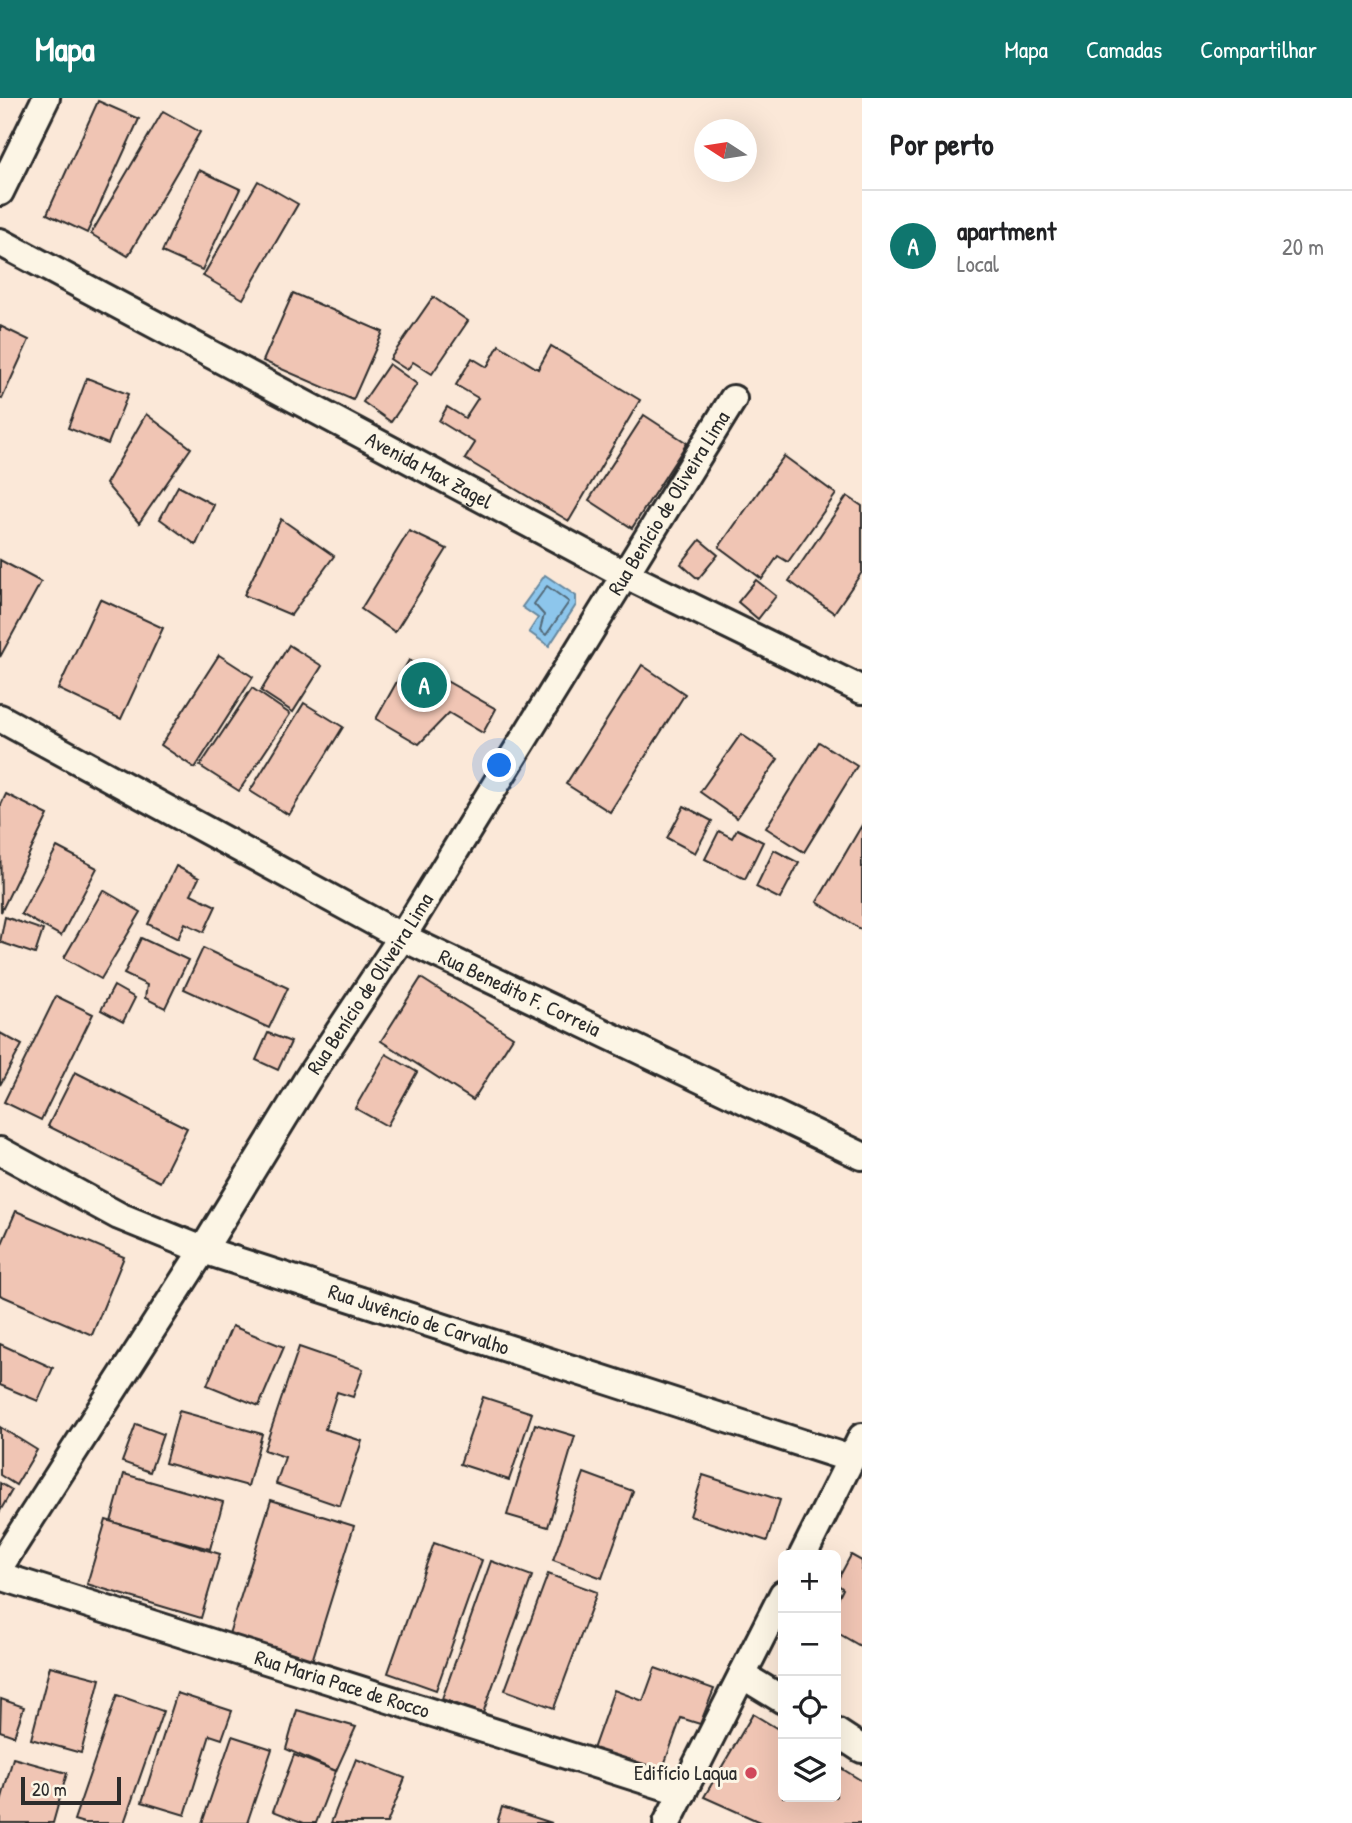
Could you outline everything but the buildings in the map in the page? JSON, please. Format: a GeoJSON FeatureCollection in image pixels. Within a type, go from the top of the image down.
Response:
{"type":"FeatureCollection","features":[{"type":"Feature","properties":{"kind":"street"},"geometry":{"type":"LineString","coordinates":[[0,192],[46,98]]}},
{"type":"Feature","properties":{"kind":"street","name":"Avenida Max Zagel"},"geometry":{"type":"LineString","coordinates":[[0,242],[624,574],[862,690]]}},
{"type":"Feature","properties":{"kind":"street","name":"Rua Benício de Oliveira Lima"},"geometry":{"type":"LineString","coordinates":[[0,1566],[203,1250],[307,1080],[402,937],[733,398]]}},
{"type":"Feature","properties":{"kind":"street","name":"Rua Benedito F. Correia"},"geometry":{"type":"LineString","coordinates":[[0,718],[402,937],[862,1156]]}},
{"type":"Feature","properties":{"kind":"street","name":"Rua Juvêncio de Carvalho"},"geometry":{"type":"LineString","coordinates":[[0,1151],[119,1216],[203,1250],[857,1448]]}},
{"type":"Feature","properties":{"kind":"street"},"geometry":{"type":"LineString","coordinates":[[806,1550],[857,1448]]}},
{"type":"Feature","properties":{"kind":"street","name":"Rua Maria Pace de Rocco"},"geometry":{"type":"LineString","coordinates":[[0,1576],[682,1792]]}},
{"type":"Feature","properties":{"kind":"street"},"geometry":{"type":"LineString","coordinates":[[667,1823],[778,1604]]}},
{"type":"Feature","properties":{"kind":"street"},"geometry":{"type":"LineString","coordinates":[[742,1675],[778,1697]]}},
{"type":"Feature","properties":{"kind":"street"},"geometry":{"type":"LineString","coordinates":[[841,1735],[862,1749]]}},
{"type":"Feature","properties":{"kind":"water"},"geometry":{"type":"Polygon","coordinates":[[[545,575],[576,596],[576,605],[549,646],[529,632],[538,618],[522,607],[545,575]]]}},
{"type":"Feature","properties":{"kind":"place","name":"apartment"},"geometry":{"type":"Point","coordinates":[424,685]}},
{"type":"Feature","properties":{"kind":"place","name":"Edifício Laqua"},"geometry":{"type":"Point","coordinates":[751,1773]}}]}
